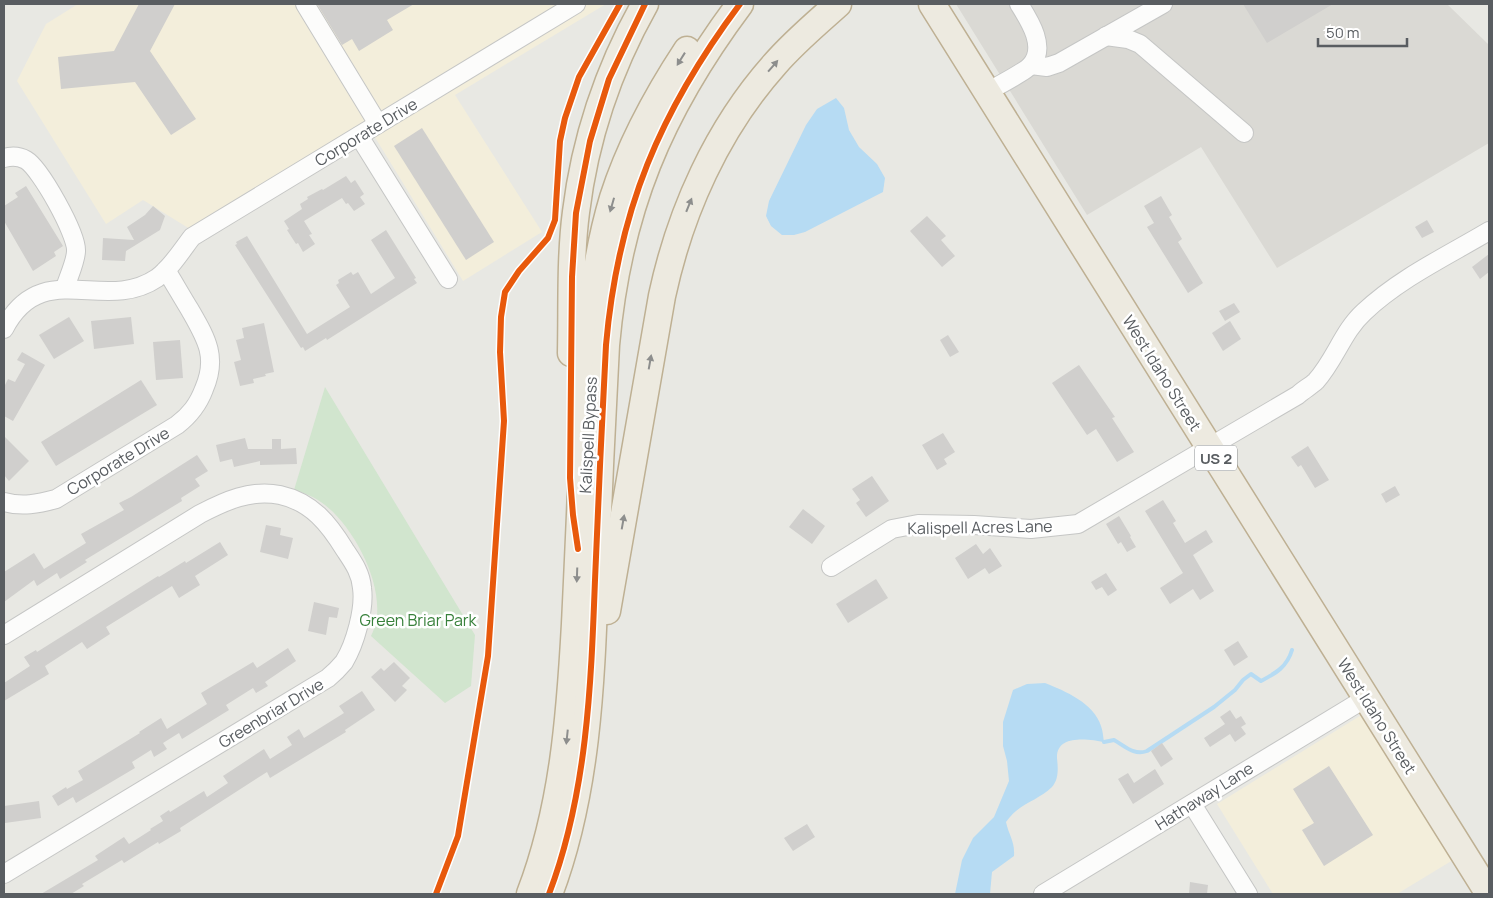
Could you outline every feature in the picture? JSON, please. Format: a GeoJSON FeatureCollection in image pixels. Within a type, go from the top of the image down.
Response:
{"type":"FeatureCollection","features":[{"type":"Feature","properties":{"kind":"highway"},"geometry":{"type":"LineString","coordinates":[[578,549],[570,478],[572,277],[576,213],[590,141],[608,79],[645,4]]}},
{"type":"Feature","properties":{"kind":"highway","name":"Kalispell Bypass"},"geometry":{"type":"LineString","coordinates":[[530,894],[546,843],[563,769],[570,705],[588,336],[597,273],[608,219],[620,178],[646,117],[718,4]]}},
{"type":"Feature","properties":{"kind":"highway","name":"Kalispell Bypass"},"geometry":{"type":"LineString","coordinates":[[549,894],[563,852],[579,785],[584,752],[589,690],[606,345],[611,298],[619,254],[636,192],[662,130],[693,73],[740,4]]}},
{"type":"Feature","properties":{"kind":"highway"},"geometry":{"type":"LineString","coordinates":[[589,690],[605,625],[662,296],[680,228],[696,190],[724,135],[752,92],[789,48],[838,4]]}},
{"type":"Feature","properties":{"kind":"highway","name":"West Idaho Street"},"geometry":{"type":"LineString","coordinates":[[932,4],[1489,894]]}},
{"type":"Feature","properties":{"kind":"street"},"geometry":{"type":"LineString","coordinates":[[305,4],[378,124]]}},
{"type":"Feature","properties":{"kind":"street","name":"Corporate Drive"},"geometry":{"type":"LineString","coordinates":[[4,329],[10,317],[24,302],[36,295],[65,288],[100,291],[138,287],[157,278],[166,270],[192,237],[576,4]]}},
{"type":"Feature","properties":{"kind":"street"},"geometry":{"type":"LineString","coordinates":[[987,92],[1031,66],[1036,56],[1037,41],[1031,24],[1019,4]]}},
{"type":"Feature","properties":{"kind":"street"},"geometry":{"type":"LineString","coordinates":[[1031,66],[1047,67],[1059,63],[1163,4]]}},
{"type":"Feature","properties":{"kind":"street"},"geometry":{"type":"LineString","coordinates":[[1106,36],[1128,39],[1140,44],[1244,133]]}},
{"type":"Feature","properties":{"kind":"street"},"geometry":{"type":"LineString","coordinates":[[359,136],[448,279]]}},
{"type":"Feature","properties":{"kind":"street"},"geometry":{"type":"LineString","coordinates":[[4,158],[12,156],[27,160],[37,171],[62,210],[72,232],[76,251],[65,288]]}},
{"type":"Feature","properties":{"kind":"street","name":"Kalispell Acres Lane"},"geometry":{"type":"LineString","coordinates":[[831,567],[892,529],[918,524],[1031,529],[1078,524],[1208,446],[1298,395],[1315,382],[1363,313],[1401,283],[1489,231]]}},
{"type":"Feature","properties":{"kind":"street","name":"Corporate Drive"},"geometry":{"type":"LineString","coordinates":[[4,502],[34,506],[56,499],[177,426],[189,416],[198,403],[209,378],[211,361],[206,337],[166,270]]}},
{"type":"Feature","properties":{"kind":"street","name":"Greenbriar Drive"},"geometry":{"type":"LineString","coordinates":[[4,635],[200,514],[233,498],[256,494],[279,495],[290,498],[318,514],[332,529],[356,566],[362,588],[361,610],[356,632],[343,662],[328,678],[4,874]]}},
{"type":"Feature","properties":{"kind":"street","name":"Hathaway Lane"},"geometry":{"type":"LineString","coordinates":[[1042,894],[1366,698]]}},
{"type":"Feature","properties":{"kind":"street"},"geometry":{"type":"LineString","coordinates":[[1192,804],[1248,894]]}},
{"type":"Feature","properties":{"kind":"shaded area"},"geometry":{"type":"Polygon","coordinates":[[[78,4],[606,4],[455,95],[542,232],[463,281],[365,121],[190,229],[143,200],[106,224],[17,81],[46,24],[78,4]]]}},
{"type":"Feature","properties":{"kind":"shaded area"},"geometry":{"type":"Polygon","coordinates":[[[956,4],[1447,4],[1489,45],[1489,143],[1277,268],[1201,147],[1087,215],[956,4]]]}},
{"type":"Feature","properties":{"kind":"shaded area"},"geometry":{"type":"Polygon","coordinates":[[[1363,714],[1453,860],[1397,894],[1273,894],[1217,804],[1363,714]]]}},
{"type":"Feature","properties":{"kind":"green space","name":"Green Briar Park"},"geometry":{"type":"Polygon","coordinates":[[[325,387],[475,635],[471,686],[445,703],[371,636],[376,620],[377,602],[368,565],[359,547],[337,516],[325,505],[310,496],[294,490],[325,387]]]}},
{"type":"Feature","properties":{"kind":"water"},"geometry":{"type":"Polygon","coordinates":[[[836,98],[844,108],[849,130],[859,147],[877,164],[885,178],[883,192],[805,232],[794,235],[782,235],[771,226],[766,216],[769,201],[806,125],[817,109],[836,98]]]}},
{"type":"Feature","properties":{"kind":"water"},"geometry":{"type":"Polygon","coordinates":[[[1045,683],[1078,699],[1092,711],[1101,726],[1104,742],[1082,739],[1062,745],[1058,750],[1057,777],[1052,787],[1016,811],[1006,822],[1013,842],[1014,856],[992,872],[990,894],[955,894],[962,860],[973,838],[994,817],[1009,781],[1003,746],[1003,722],[1013,690],[1027,684],[1045,683]]]}},
{"type":"Feature","properties":{"kind":"building"},"geometry":{"type":"Polygon","coordinates":[[[139,4],[175,4],[150,51],[196,119],[171,135],[135,82],[61,89],[58,57],[114,51],[139,4]]]}},
{"type":"Feature","properties":{"kind":"building"},"geometry":{"type":"Polygon","coordinates":[[[317,4],[414,4],[387,20],[393,30],[359,51],[352,39],[342,45],[317,4]]]}},
{"type":"Feature","properties":{"kind":"building"},"geometry":{"type":"Polygon","coordinates":[[[1243,4],[1333,4],[1267,43],[1243,4]]]}},
{"type":"Feature","properties":{"kind":"building"},"geometry":{"type":"Polygon","coordinates":[[[422,128],[494,242],[466,260],[394,146],[422,128]]]}},
{"type":"Feature","properties":{"kind":"building"},"geometry":{"type":"Polygon","coordinates":[[[346,176],[351,183],[355,180],[364,194],[360,197],[365,204],[354,211],[342,198],[304,221],[312,234],[309,235],[315,244],[303,252],[287,230],[289,229],[284,221],[302,209],[300,204],[308,199],[307,197],[346,176]]]}},
{"type":"Feature","properties":{"kind":"building"},"geometry":{"type":"Polygon","coordinates":[[[26,186],[63,246],[54,252],[56,256],[33,271],[4,221],[4,206],[18,197],[15,193],[26,186]]]}},
{"type":"Feature","properties":{"kind":"building"},"geometry":{"type":"Polygon","coordinates":[[[1161,196],[1172,215],[1169,217],[1182,239],[1178,242],[1203,283],[1188,293],[1147,227],[1154,223],[1144,206],[1161,196]]]}},
{"type":"Feature","properties":{"kind":"building"},"geometry":{"type":"Polygon","coordinates":[[[153,206],[165,216],[160,230],[126,251],[125,261],[102,260],[103,238],[134,240],[127,227],[145,215],[153,206]]]}},
{"type":"Feature","properties":{"kind":"building"},"geometry":{"type":"Polygon","coordinates":[[[927,216],[946,236],[941,240],[955,256],[942,267],[910,231],[927,216]]]}},
{"type":"Feature","properties":{"kind":"building"},"geometry":{"type":"Polygon","coordinates":[[[1427,220],[1434,232],[1422,238],[1415,227],[1427,220]]]}},
{"type":"Feature","properties":{"kind":"building"},"geometry":{"type":"Polygon","coordinates":[[[386,230],[416,278],[414,279],[417,283],[327,340],[326,338],[305,351],[303,347],[301,348],[235,245],[237,244],[236,242],[247,236],[307,334],[350,307],[336,285],[339,283],[338,280],[351,272],[353,275],[358,272],[371,294],[395,278],[371,240],[386,230]]]}},
{"type":"Feature","properties":{"kind":"building"},"geometry":{"type":"Polygon","coordinates":[[[1489,254],[1489,272],[1480,279],[1472,267],[1489,254]]]}},
{"type":"Feature","properties":{"kind":"building"},"geometry":{"type":"Polygon","coordinates":[[[1234,303],[1240,312],[1225,321],[1219,311],[1234,303]]]}},
{"type":"Feature","properties":{"kind":"building"},"geometry":{"type":"Polygon","coordinates":[[[69,317],[84,341],[54,359],[39,335],[69,317]]]}},
{"type":"Feature","properties":{"kind":"building"},"geometry":{"type":"Polygon","coordinates":[[[131,317],[134,344],[94,349],[91,321],[131,317]]]}},
{"type":"Feature","properties":{"kind":"building"},"geometry":{"type":"Polygon","coordinates":[[[1230,321],[1241,339],[1223,351],[1212,333],[1230,321]]]}},
{"type":"Feature","properties":{"kind":"building"},"geometry":{"type":"Polygon","coordinates":[[[264,323],[274,372],[253,379],[254,383],[240,386],[234,362],[241,360],[236,340],[244,338],[242,328],[264,323]]]}},
{"type":"Feature","properties":{"kind":"building"},"geometry":{"type":"Polygon","coordinates":[[[948,335],[959,352],[950,357],[940,340],[948,335]]]}},
{"type":"Feature","properties":{"kind":"building"},"geometry":{"type":"Polygon","coordinates":[[[180,340],[183,378],[156,380],[153,342],[180,340]]]}},
{"type":"Feature","properties":{"kind":"building"},"geometry":{"type":"Polygon","coordinates":[[[22,352],[45,365],[13,421],[4,416],[4,387],[8,379],[15,382],[25,364],[17,360],[22,352]]]}},
{"type":"Feature","properties":{"kind":"building"},"geometry":{"type":"Polygon","coordinates":[[[1079,365],[1115,417],[1112,418],[1134,452],[1117,462],[1096,429],[1087,435],[1052,383],[1079,365]]]}},
{"type":"Feature","properties":{"kind":"building"},"geometry":{"type":"Polygon","coordinates":[[[141,380],[157,405],[56,466],[41,442],[141,380]]]}},
{"type":"Feature","properties":{"kind":"building"},"geometry":{"type":"Polygon","coordinates":[[[943,433],[955,452],[944,459],[947,464],[937,470],[922,445],[943,433]]]}},
{"type":"Feature","properties":{"kind":"building"},"geometry":{"type":"Polygon","coordinates":[[[4,436],[29,461],[9,481],[4,475],[4,436]]]}},
{"type":"Feature","properties":{"kind":"building"},"geometry":{"type":"Polygon","coordinates":[[[245,438],[248,449],[272,449],[272,439],[281,439],[281,449],[296,448],[297,464],[260,465],[260,461],[234,467],[232,459],[220,462],[216,445],[245,438]]]}},
{"type":"Feature","properties":{"kind":"building"},"geometry":{"type":"Polygon","coordinates":[[[1308,446],[1329,480],[1315,488],[1301,465],[1298,467],[1291,457],[1308,446]]]}},
{"type":"Feature","properties":{"kind":"building"},"geometry":{"type":"Polygon","coordinates":[[[197,455],[208,471],[195,479],[200,486],[181,498],[182,501],[85,560],[87,562],[60,579],[57,573],[37,586],[34,580],[4,602],[4,572],[34,553],[44,569],[86,543],[81,534],[124,510],[119,503],[197,455]]]}},
{"type":"Feature","properties":{"kind":"building"},"geometry":{"type":"Polygon","coordinates":[[[872,476],[889,501],[866,517],[856,503],[860,500],[852,489],[872,476]]]}},
{"type":"Feature","properties":{"kind":"building"},"geometry":{"type":"Polygon","coordinates":[[[1395,486],[1400,495],[1386,503],[1381,494],[1395,486]]]}},
{"type":"Feature","properties":{"kind":"building"},"geometry":{"type":"Polygon","coordinates":[[[1163,500],[1176,521],[1173,523],[1185,543],[1206,530],[1213,542],[1193,555],[1214,591],[1200,600],[1193,589],[1170,604],[1160,588],[1183,573],[1145,511],[1163,500]]]}},
{"type":"Feature","properties":{"kind":"building"},"geometry":{"type":"Polygon","coordinates":[[[803,509],[825,526],[812,544],[789,527],[803,509]]]}},
{"type":"Feature","properties":{"kind":"building"},"geometry":{"type":"Polygon","coordinates":[[[1119,516],[1136,547],[1127,552],[1121,542],[1118,544],[1106,524],[1119,516]]]}},
{"type":"Feature","properties":{"kind":"building"},"geometry":{"type":"Polygon","coordinates":[[[266,525],[281,528],[280,535],[293,538],[288,559],[260,552],[266,525]]]}},
{"type":"Feature","properties":{"kind":"building"},"geometry":{"type":"Polygon","coordinates":[[[220,542],[228,555],[195,576],[200,585],[179,598],[172,586],[106,627],[110,634],[87,649],[82,642],[45,666],[49,674],[4,701],[4,683],[30,666],[24,657],[36,650],[37,652],[158,576],[185,561],[186,563],[220,542]]]}},
{"type":"Feature","properties":{"kind":"building"},"geometry":{"type":"Polygon","coordinates":[[[976,544],[983,554],[990,548],[1002,566],[989,574],[985,568],[968,579],[955,558],[976,544]]]}},
{"type":"Feature","properties":{"kind":"building"},"geometry":{"type":"Polygon","coordinates":[[[1106,573],[1117,590],[1108,596],[1102,587],[1096,590],[1091,582],[1106,573]]]}},
{"type":"Feature","properties":{"kind":"building"},"geometry":{"type":"Polygon","coordinates":[[[876,579],[888,598],[848,623],[836,604],[876,579]]]}},
{"type":"Feature","properties":{"kind":"building"},"geometry":{"type":"Polygon","coordinates":[[[314,602],[339,608],[337,618],[329,617],[326,635],[308,631],[314,602]]]}},
{"type":"Feature","properties":{"kind":"building"},"geometry":{"type":"Polygon","coordinates":[[[1238,641],[1248,657],[1234,666],[1224,650],[1238,641]]]}},
{"type":"Feature","properties":{"kind":"building"},"geometry":{"type":"Polygon","coordinates":[[[288,648],[296,661],[265,682],[268,686],[256,693],[253,688],[226,705],[229,710],[182,739],[179,733],[163,743],[167,749],[154,757],[151,750],[132,762],[135,768],[76,803],[73,797],[58,806],[52,796],[66,787],[67,789],[83,780],[78,771],[161,718],[167,729],[207,704],[201,693],[253,662],[257,668],[288,648]]]}},
{"type":"Feature","properties":{"kind":"building"},"geometry":{"type":"Polygon","coordinates":[[[394,662],[410,678],[402,686],[407,690],[395,702],[371,677],[381,668],[384,671],[394,662]]]}},
{"type":"Feature","properties":{"kind":"building"},"geometry":{"type":"Polygon","coordinates":[[[362,691],[375,710],[345,730],[346,732],[270,778],[267,772],[180,828],[181,831],[159,844],[158,842],[124,863],[122,860],[82,884],[84,886],[71,894],[41,894],[98,860],[95,856],[124,837],[129,844],[151,830],[163,821],[160,816],[169,810],[170,812],[204,791],[207,797],[228,783],[223,776],[264,749],[270,759],[292,745],[287,737],[299,729],[304,738],[344,713],[339,706],[362,691]]]}},
{"type":"Feature","properties":{"kind":"building"},"geometry":{"type":"Polygon","coordinates":[[[1230,710],[1236,719],[1241,716],[1246,724],[1241,727],[1246,734],[1235,742],[1230,734],[1210,747],[1204,738],[1225,724],[1220,717],[1230,710]]]}},
{"type":"Feature","properties":{"kind":"building"},"geometry":{"type":"Polygon","coordinates":[[[1162,743],[1173,759],[1161,767],[1151,751],[1162,743]]]}},
{"type":"Feature","properties":{"kind":"building"},"geometry":{"type":"Polygon","coordinates":[[[1329,766],[1373,835],[1324,866],[1302,830],[1314,823],[1293,789],[1329,766]]]}},
{"type":"Feature","properties":{"kind":"building"},"geometry":{"type":"Polygon","coordinates":[[[1155,769],[1164,784],[1133,804],[1118,779],[1128,773],[1134,783],[1155,769]]]}},
{"type":"Feature","properties":{"kind":"building"},"geometry":{"type":"Polygon","coordinates":[[[39,801],[41,818],[5,823],[4,806],[39,801]]]}},
{"type":"Feature","properties":{"kind":"building"},"geometry":{"type":"Polygon","coordinates":[[[807,824],[815,837],[793,851],[784,838],[807,824]]]}},
{"type":"Feature","properties":{"kind":"building"},"geometry":{"type":"Polygon","coordinates":[[[1190,882],[1208,885],[1207,894],[1189,894],[1190,882]]]}},
{"type":"Feature","properties":{"kind":"waterway"},"geometry":{"type":"LineString","coordinates":[[1104,742],[1114,740],[1134,751],[1147,751],[1214,707],[1251,674],[1261,681],[1276,672],[1287,661],[1292,650]]}},
{"type":"Feature","properties":{"kind":"cycle path"},"geometry":{"type":"LineString","coordinates":[[436,894],[458,836],[488,656],[504,421],[500,352],[501,317],[505,292],[519,271],[548,238],[555,220],[560,141],[565,118],[579,77],[620,4]]}},
{"type":"Feature","properties":{"kind":"cycle path"},"geometry":{"type":"LineString","coordinates":[[578,549],[570,478],[572,277],[576,213],[590,141],[609,79],[645,4]]}},
{"type":"Feature","properties":{"kind":"cycle path"},"geometry":{"type":"LineString","coordinates":[[549,894],[572,818],[585,739],[589,700],[606,345],[612,296],[621,250],[633,206],[648,164],[666,123],[687,83],[740,4]]}}]}
